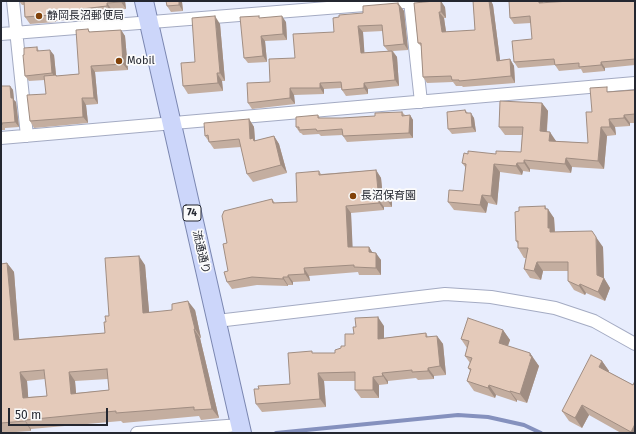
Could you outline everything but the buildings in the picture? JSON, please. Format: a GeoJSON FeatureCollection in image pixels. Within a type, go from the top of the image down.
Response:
{"type":"FeatureCollection","features":[{"type":"Feature","properties":{"kind":"main road","name":"流通通り"},"geometry":{"type":"LineString","coordinates":[[144,1],[241,429]]}},
{"type":"Feature","properties":{"kind":"street"},"geometry":{"type":"LineString","coordinates":[[13,1],[27,136]]}},
{"type":"Feature","properties":{"kind":"street"},"geometry":{"type":"LineString","coordinates":[[1,34],[412,1],[421,102]]}},
{"type":"Feature","properties":{"kind":"street"},"geometry":{"type":"LineString","coordinates":[[1,138],[635,83]]}},
{"type":"Feature","properties":{"kind":"street"},"geometry":{"type":"LineString","coordinates":[[217,321],[445,294],[491,297],[555,308],[594,321],[635,344]]}},
{"type":"Feature","properties":{"kind":"street"},"geometry":{"type":"LineString","coordinates":[[137,433],[241,429]]}},
{"type":"Feature","properties":{"kind":"waterway"},"geometry":{"type":"LineString","coordinates":[[276,433],[458,415],[488,417],[524,425],[541,433]]}},
{"type":"Feature","properties":{"kind":"place","name":"静岡長沼郵便局"},"geometry":{"type":"Point","coordinates":[39,16]}},
{"type":"Feature","properties":{"kind":"place","name":"Mobil"},"geometry":{"type":"Point","coordinates":[119,61]}},
{"type":"Feature","properties":{"kind":"place","name":"長沼保育園"},"geometry":{"type":"Point","coordinates":[353,196]}}]}
